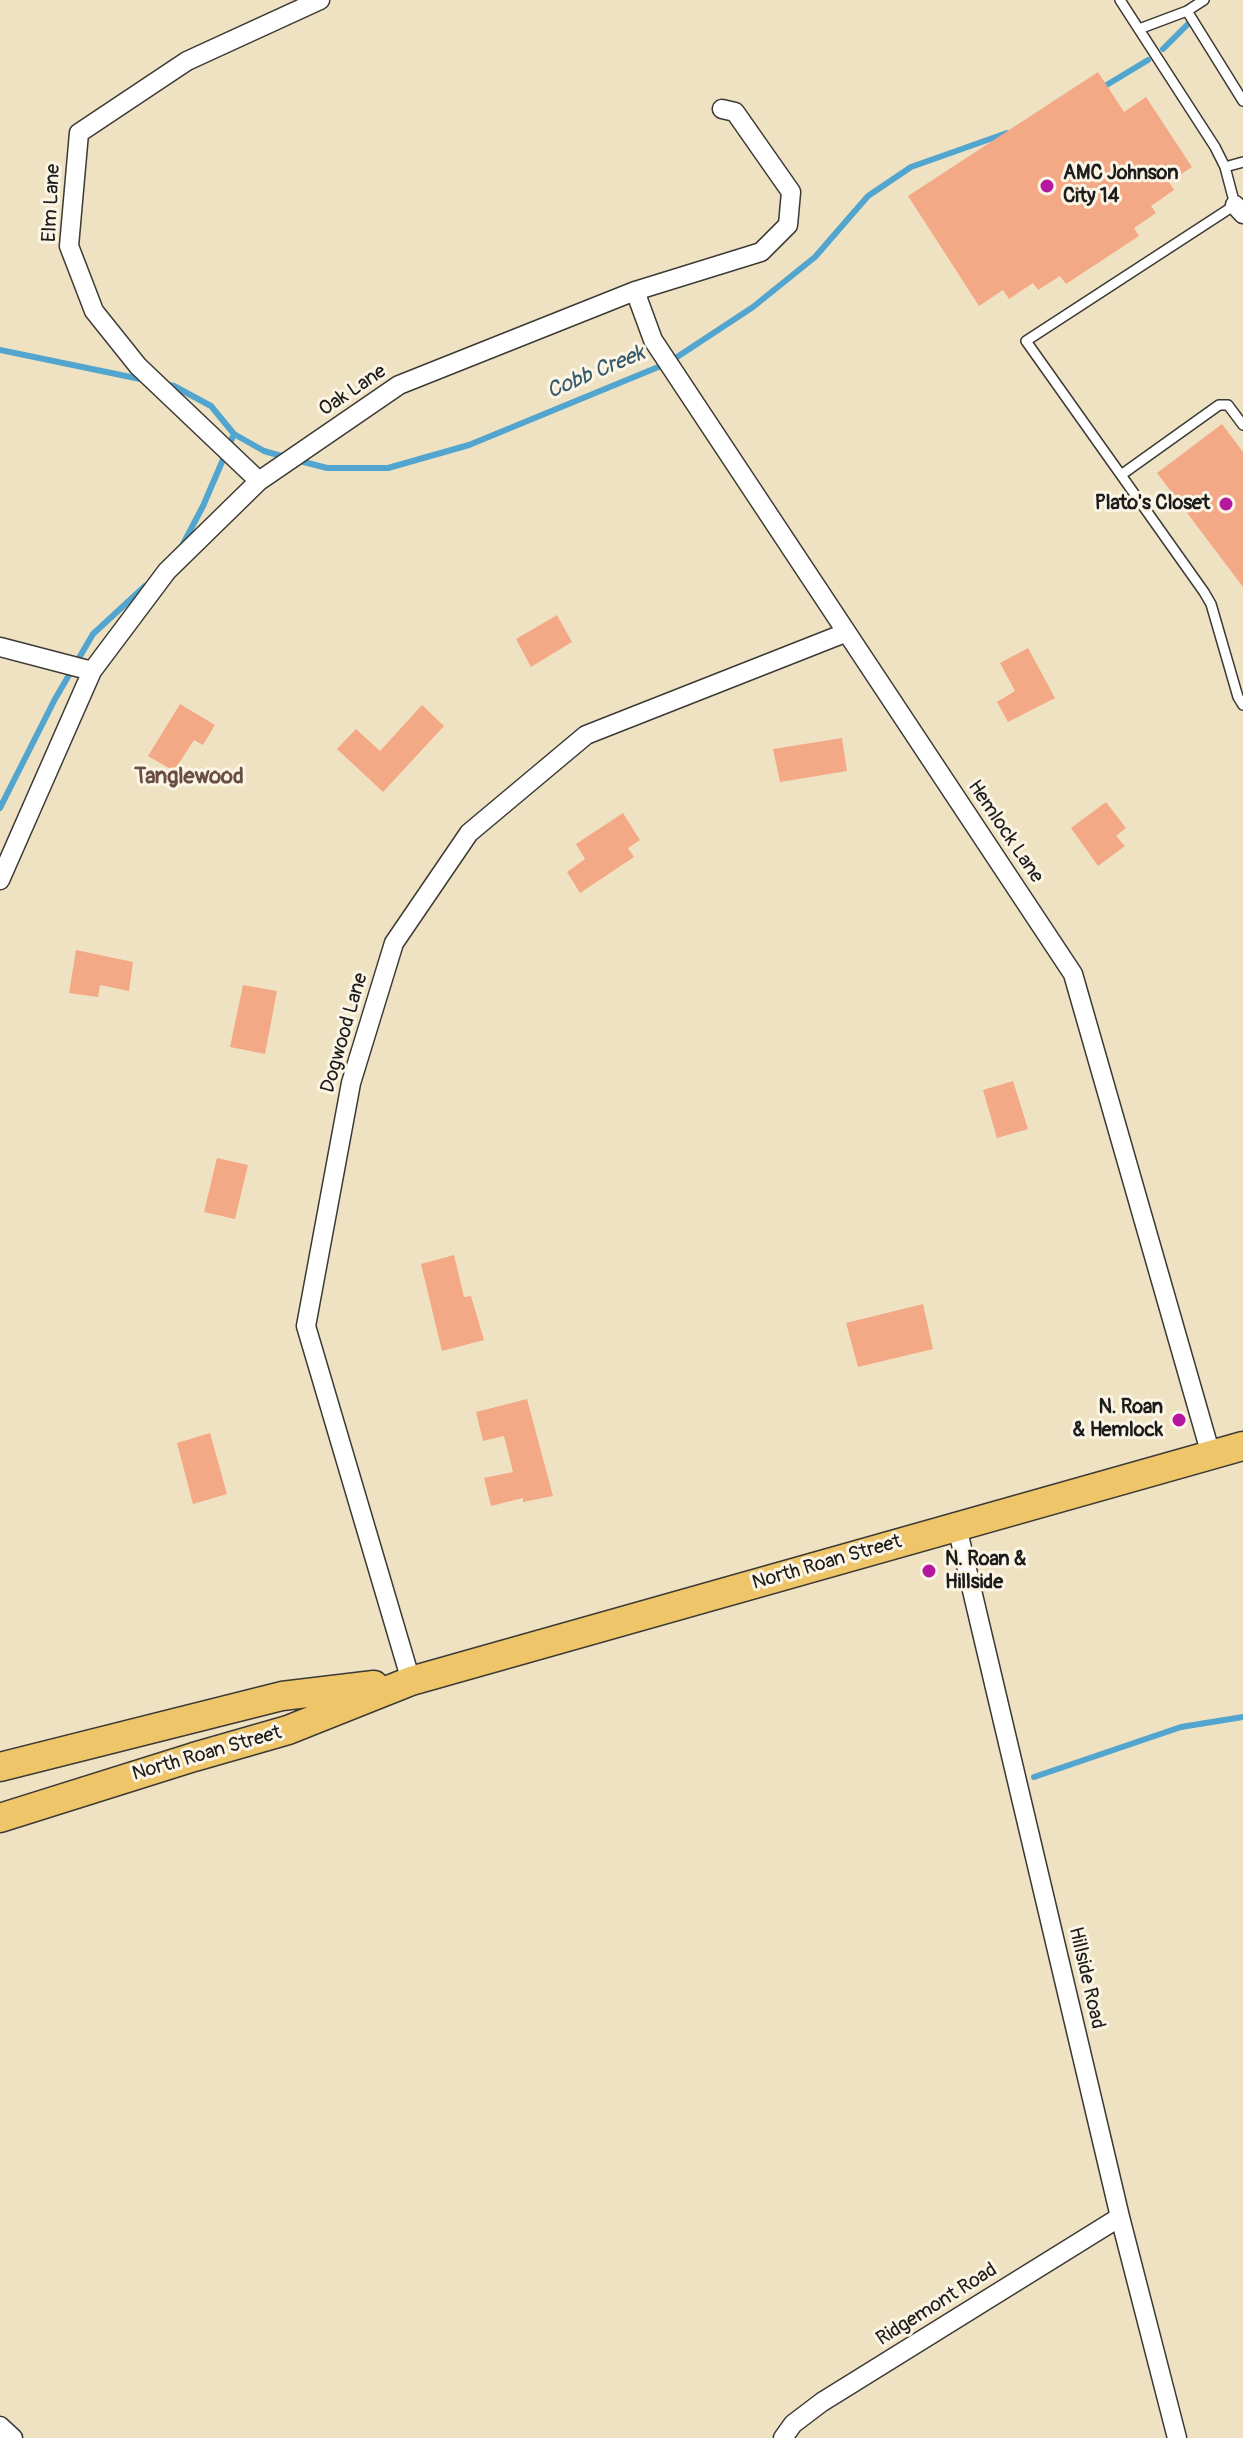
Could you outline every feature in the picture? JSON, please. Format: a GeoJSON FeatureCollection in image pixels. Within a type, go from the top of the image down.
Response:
{"type":"FeatureCollection","features":[{"type":"Feature","properties":{"kind":"main road","name":"North Roan Street"},"geometry":{"type":"LineString","coordinates":[[0,1818],[288,1730],[411,1681],[1243,1446]]}},
{"type":"Feature","properties":{"kind":"main road","name":"North Roan Street"},"geometry":{"type":"LineString","coordinates":[[1,1767],[282,1696],[411,1681]]}},
{"type":"Feature","properties":{"kind":"street","name":"Elm Lane"},"geometry":{"type":"LineString","coordinates":[[259,481],[138,366],[94,311],[69,246],[79,133],[187,61],[320,0]]}},
{"type":"Feature","properties":{"kind":"street","name":"Oak Lane"},"geometry":{"type":"LineString","coordinates":[[0,880],[92,671],[167,571],[259,481],[399,385],[635,291],[761,252],[788,225],[791,192],[735,112],[722,109]]}},
{"type":"Feature","properties":{"kind":"street","name":"Hemlock Lane"},"geometry":{"type":"LineString","coordinates":[[635,291],[653,340],[1073,974],[1211,1455]]}},
{"type":"Feature","properties":{"kind":"street","name":"Dogwood Lane"},"geometry":{"type":"LineString","coordinates":[[411,1681],[306,1326],[351,1083],[394,943],[469,833],[586,735],[845,633]]}},
{"type":"Feature","properties":{"kind":"street"},"geometry":{"type":"LineString","coordinates":[[0,647],[92,671]]}},
{"type":"Feature","properties":{"kind":"street","name":"Hillside Road"},"geometry":{"type":"LineString","coordinates":[[957,1527],[1120,2217],[1177,2438]]}},
{"type":"Feature","properties":{"kind":"street","name":"Ridgemont Road"},"geometry":{"type":"LineString","coordinates":[[783,2438],[793,2424],[822,2402],[1120,2217]]}},
{"type":"Feature","properties":{"kind":"street"},"geometry":{"type":"LineString","coordinates":[[0,2426],[13,2438]]}},
{"type":"Feature","properties":{"kind":"lane"},"geometry":{"type":"LineString","coordinates":[[1120,0],[1215,147],[1239,210],[1026,341],[1211,604],[1243,705]]}},
{"type":"Feature","properties":{"kind":"lane"},"geometry":{"type":"LineString","coordinates":[[1139,29],[1187,11],[1204,0]]}},
{"type":"Feature","properties":{"kind":"lane"},"geometry":{"type":"LineString","coordinates":[[1187,11],[1243,101]]}},
{"type":"Feature","properties":{"kind":"lane"},"geometry":{"type":"LineString","coordinates":[[1225,167],[1243,162]]}},
{"type":"Feature","properties":{"kind":"lane"},"geometry":{"type":"LineString","coordinates":[[1121,475],[1219,405],[1228,405],[1243,425]]}},
{"type":"Feature","properties":{"kind":"building","name":"AMC Johnson City 14"},"geometry":{"type":"Polygon","coordinates":[[[1098,72],[1124,112],[1146,97],[1192,167],[1169,182],[1174,190],[1151,206],[1156,213],[1134,228],[1139,236],[1066,284],[1060,276],[1038,290],[1033,283],[1009,299],[1003,290],[979,306],[908,196],[1098,72]]]}},
{"type":"Feature","properties":{"kind":"building"},"geometry":{"type":"Polygon","coordinates":[[[1222,424],[1243,452],[1243,587],[1157,473],[1222,424]]]}},
{"type":"Feature","properties":{"kind":"building"},"geometry":{"type":"Polygon","coordinates":[[[557,615],[572,642],[531,667],[516,639],[557,615]]]}},
{"type":"Feature","properties":{"kind":"building"},"geometry":{"type":"Polygon","coordinates":[[[1028,648],[1055,698],[1008,722],[997,702],[1015,691],[1000,663],[1028,648]]]}},
{"type":"Feature","properties":{"kind":"building"},"geometry":{"type":"Polygon","coordinates":[[[180,704],[215,725],[203,745],[194,740],[174,771],[148,756],[180,704]]]}},
{"type":"Feature","properties":{"kind":"building"},"geometry":{"type":"Polygon","coordinates":[[[422,705],[444,726],[383,792],[337,749],[356,729],[380,751],[422,705]]]}},
{"type":"Feature","properties":{"kind":"building"},"geometry":{"type":"Polygon","coordinates":[[[842,738],[847,771],[780,782],[773,749],[842,738]]]}},
{"type":"Feature","properties":{"kind":"building"},"geometry":{"type":"Polygon","coordinates":[[[1106,802],[1126,828],[1116,836],[1125,846],[1098,866],[1071,828],[1106,802]]]}},
{"type":"Feature","properties":{"kind":"building"},"geometry":{"type":"Polygon","coordinates":[[[623,813],[640,840],[628,848],[634,857],[580,893],[567,872],[585,859],[576,844],[623,813]]]}},
{"type":"Feature","properties":{"kind":"building"},"geometry":{"type":"Polygon","coordinates":[[[76,950],[133,962],[129,991],[100,985],[98,997],[69,993],[76,950]]]}},
{"type":"Feature","properties":{"kind":"building"},"geometry":{"type":"Polygon","coordinates":[[[243,985],[277,991],[265,1054],[230,1047],[243,985]]]}},
{"type":"Feature","properties":{"kind":"building"},"geometry":{"type":"Polygon","coordinates":[[[1013,1081],[1028,1129],[997,1138],[983,1090],[1013,1081]]]}},
{"type":"Feature","properties":{"kind":"building"},"geometry":{"type":"Polygon","coordinates":[[[217,1158],[248,1165],[235,1219],[204,1212],[217,1158]]]}},
{"type":"Feature","properties":{"kind":"building"},"geometry":{"type":"Polygon","coordinates":[[[454,1255],[464,1297],[471,1296],[484,1340],[442,1351],[421,1264],[454,1255]]]}},
{"type":"Feature","properties":{"kind":"building"},"geometry":{"type":"Polygon","coordinates":[[[923,1304],[933,1349],[858,1367],[846,1323],[923,1304]]]}},
{"type":"Feature","properties":{"kind":"building"},"geometry":{"type":"Polygon","coordinates":[[[527,1399],[553,1496],[523,1502],[523,1498],[491,1506],[484,1478],[513,1472],[504,1436],[483,1441],[476,1412],[527,1399]]]}},
{"type":"Feature","properties":{"kind":"building"},"geometry":{"type":"Polygon","coordinates":[[[210,1433],[227,1494],[193,1504],[177,1443],[210,1433]]]}},
{"type":"Feature","properties":{"kind":"waterway","name":"Cobb Creek"},"geometry":{"type":"LineString","coordinates":[[1163,49],[1190,22]]}},
{"type":"Feature","properties":{"kind":"waterway","name":"Cobb Creek"},"geometry":{"type":"LineString","coordinates":[[1100,89],[1148,60]]}},
{"type":"Feature","properties":{"kind":"waterway","name":"Cobb Creek"},"geometry":{"type":"LineString","coordinates":[[296,460],[327,468],[388,468],[469,445],[668,363],[753,307],[815,257],[868,196],[911,167],[1007,133]]}},
{"type":"Feature","properties":{"kind":"waterway","name":"Cobb Creek"},"geometry":{"type":"LineString","coordinates":[[0,350],[145,380]]}},
{"type":"Feature","properties":{"kind":"waterway","name":"Cobb Creek"},"geometry":{"type":"LineString","coordinates":[[164,384],[174,386],[211,406],[234,434],[264,451],[285,457]]}},
{"type":"Feature","properties":{"kind":"waterway"},"geometry":{"type":"LineString","coordinates":[[182,546],[234,434]]}},
{"type":"Feature","properties":{"kind":"waterway"},"geometry":{"type":"LineString","coordinates":[[0,808],[55,699],[93,634],[145,586]]}},
{"type":"Feature","properties":{"kind":"waterway"},"geometry":{"type":"LineString","coordinates":[[1034,1777],[1181,1727],[1243,1717]]}},
{"type":"Feature","properties":{"kind":"place","name":"AMC Johnson City 14"},"geometry":{"type":"Point","coordinates":[1047,186]}},
{"type":"Feature","properties":{"kind":"place","name":"Plato's Closet"},"geometry":{"type":"Point","coordinates":[1226,504]}},
{"type":"Feature","properties":{"kind":"place","name":"N. Roan & Hemlock"},"geometry":{"type":"Point","coordinates":[1179,1420]}},
{"type":"Feature","properties":{"kind":"place","name":"N. Roan & Hillside"},"geometry":{"type":"Point","coordinates":[929,1571]}},
{"type":"Feature","properties":{"kind":"district","name":"Tanglewood"},"geometry":{"type":"Point","coordinates":[189,777]}}]}
